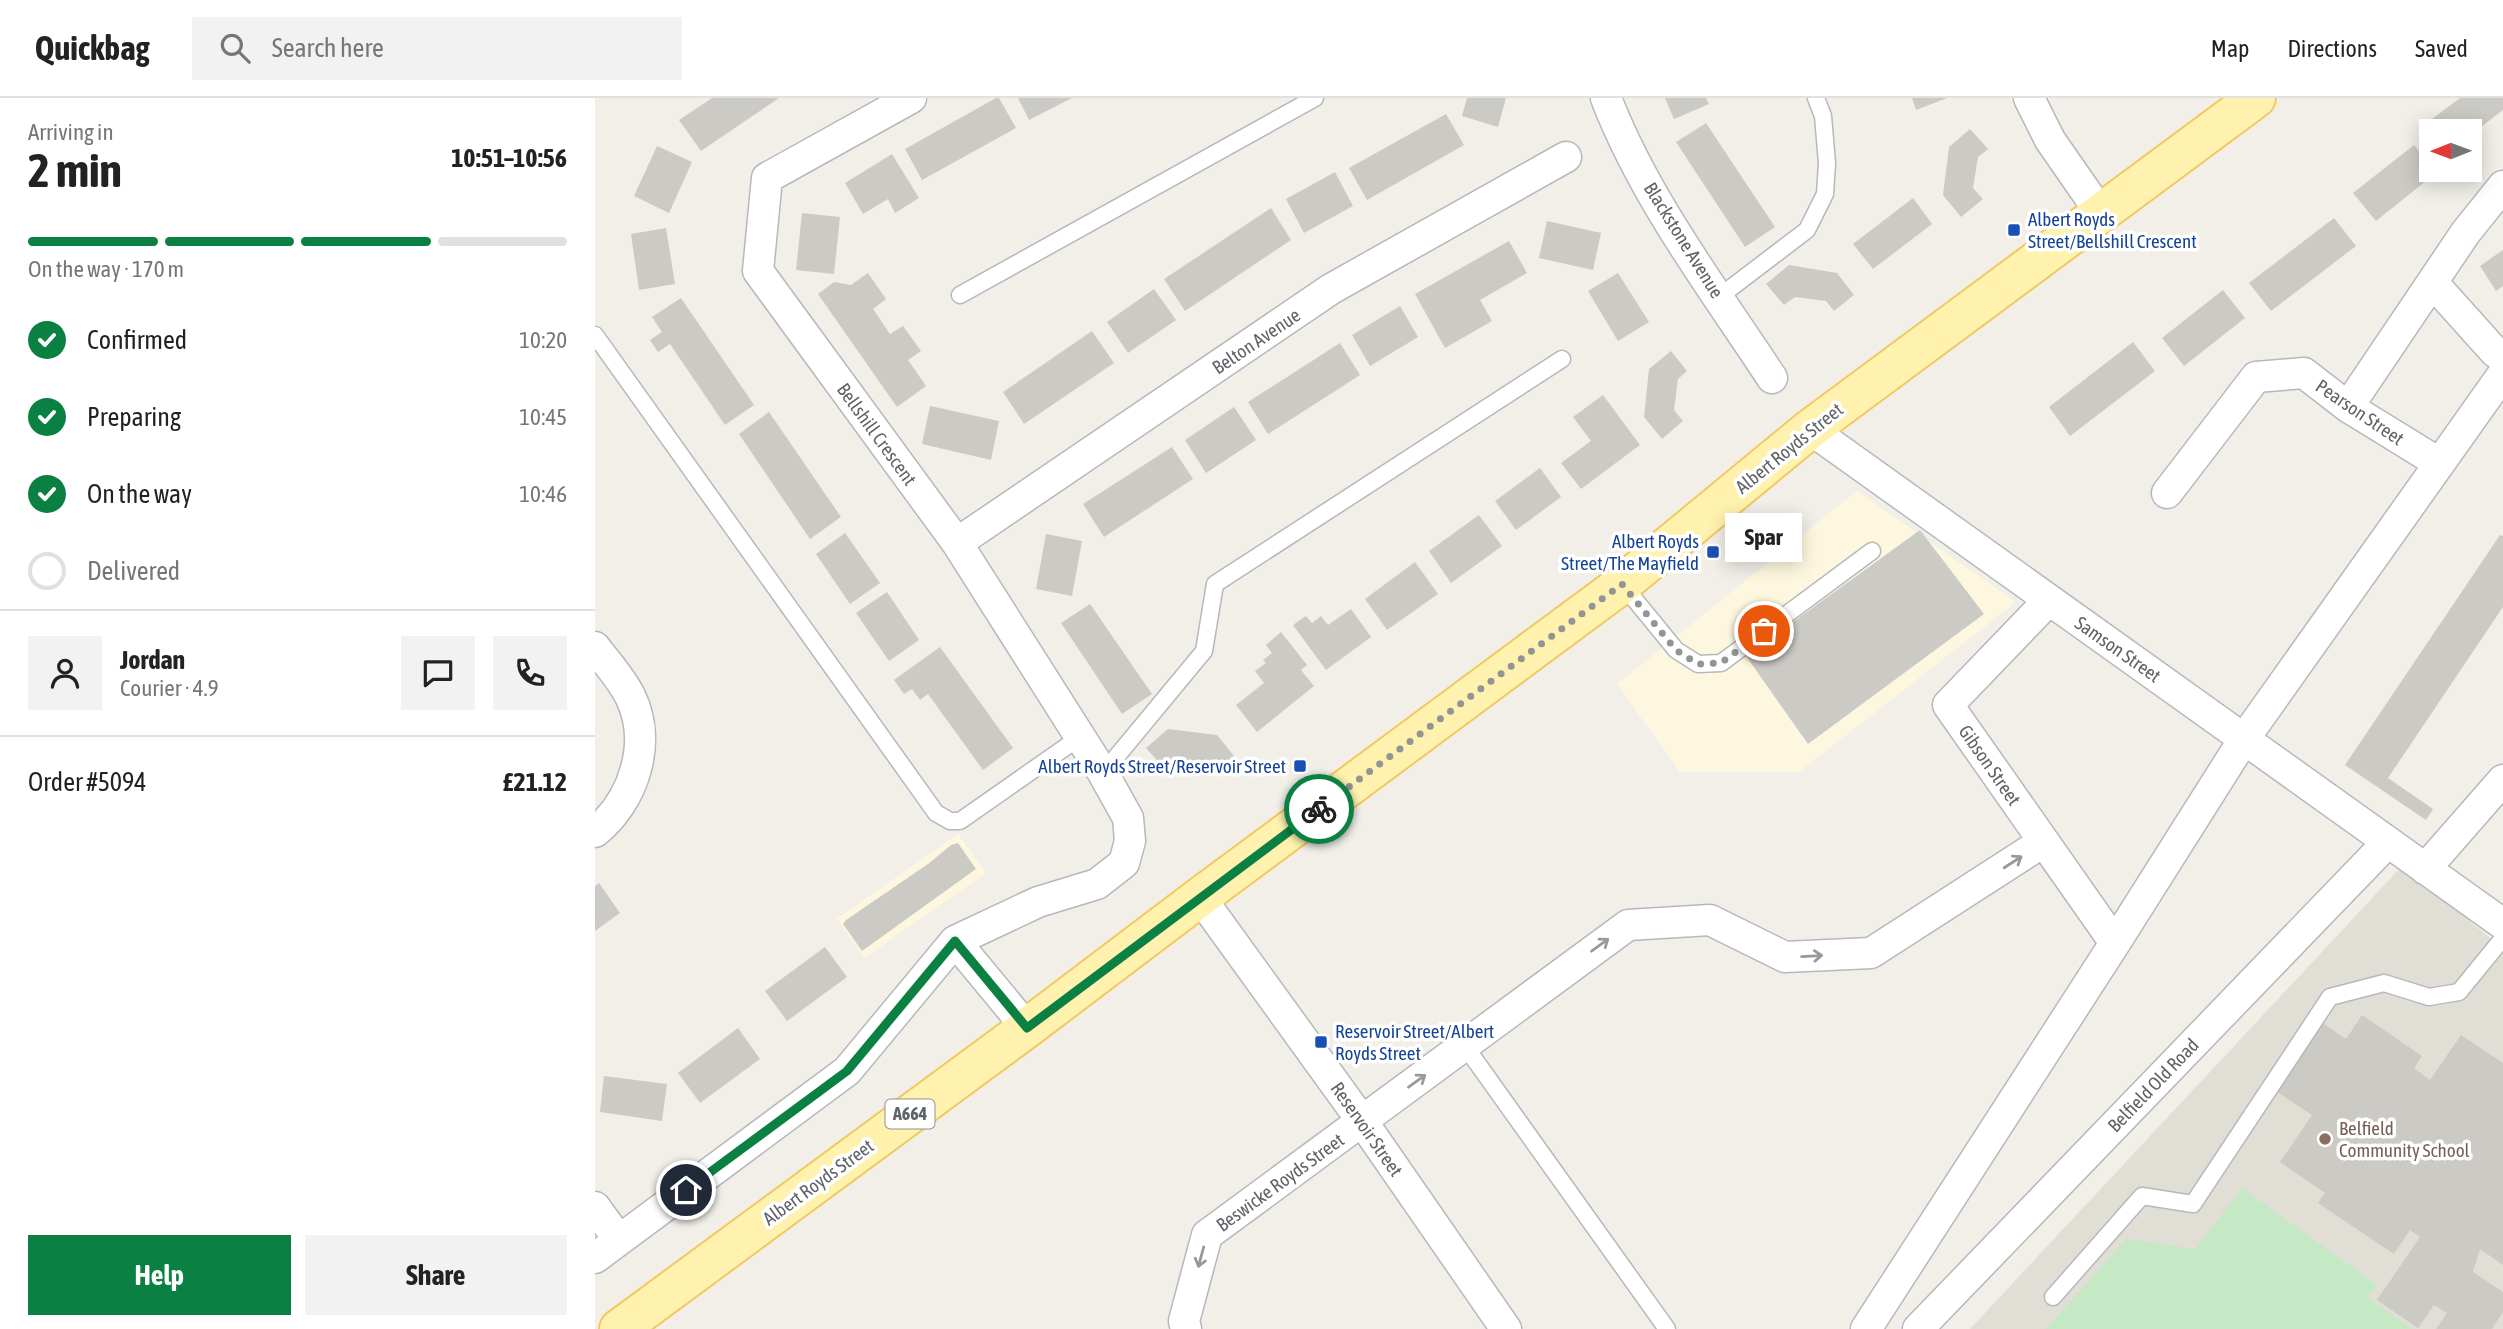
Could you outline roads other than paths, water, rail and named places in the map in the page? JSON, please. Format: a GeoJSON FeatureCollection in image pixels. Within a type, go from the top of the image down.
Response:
{"type":"FeatureCollection","features":[{"type":"Feature","properties":{"kind":"main road","name":"Albert Royds Street"},"geometry":{"type":"LineString","coordinates":[[619,1329],[1622,584],[1810,429],[2256,98]]}},
{"type":"Feature","properties":{"kind":"street","name":"Bellshill Crescent"},"geometry":{"type":"LineString","coordinates":[[911,98],[767,178],[758,271],[957,543],[1103,773],[1128,818],[1130,841],[1124,863],[1097,884],[1038,902],[955,941]]}},
{"type":"Feature","properties":{"kind":"street","name":"Blackstone Avenue"},"geometry":{"type":"LineString","coordinates":[[1606,98],[1622,138],[1676,232],[1772,378]]}},
{"type":"Feature","properties":{"kind":"street"},"geometry":{"type":"LineString","coordinates":[[2029,98],[2050,140],[2101,212]]}},
{"type":"Feature","properties":{"kind":"street","name":"Belton Avenue"},"geometry":{"type":"LineString","coordinates":[[957,543],[1331,289],[1566,157]]}},
{"type":"Feature","properties":{"kind":"street"},"geometry":{"type":"LineString","coordinates":[[2348,407],[2466,232],[2503,186]]}},
{"type":"Feature","properties":{"kind":"street"},"geometry":{"type":"LineString","coordinates":[[2433,283],[2495,352],[2503,357]]}},
{"type":"Feature","properties":{"kind":"street","name":"Pearson Street"},"geometry":{"type":"LineString","coordinates":[[2167,493],[2256,376],[2304,373],[2348,407],[2439,463]]}},
{"type":"Feature","properties":{"kind":"street"},"geometry":{"type":"LineString","coordinates":[[1866,1329],[2244,739],[2503,374]]}},
{"type":"Feature","properties":{"kind":"street","name":"Samson Street"},"geometry":{"type":"LineString","coordinates":[[1810,429],[2503,924]]}},
{"type":"Feature","properties":{"kind":"street","name":"Gibson Street"},"geometry":{"type":"LineString","coordinates":[[2049,600],[1948,705],[2115,943]]}},
{"type":"Feature","properties":{"kind":"street"},"geometry":{"type":"LineString","coordinates":[[595,647],[630,696],[641,746],[630,788],[608,822],[595,832]]}},
{"type":"Feature","properties":{"kind":"street"},"geometry":{"type":"LineString","coordinates":[[2425,869],[2503,780]]}},
{"type":"Feature","properties":{"kind":"street","name":"Beswicke Royds Street"},"geometry":{"type":"LineString","coordinates":[[1186,1329],[1184,1321],[1207,1235],[1628,925],[1710,920],[1785,957],[1871,953],[2043,842]]}},
{"type":"Feature","properties":{"kind":"street","name":"Belfield Old Road"},"geometry":{"type":"LineString","coordinates":[[1918,1329],[2388,842]]}},
{"type":"Feature","properties":{"kind":"street","name":"Reservoir Street"},"geometry":{"type":"LineString","coordinates":[[1200,897],[1362,1121],[1506,1329]]}},
{"type":"Feature","properties":{"kind":"street"},"geometry":{"type":"LineString","coordinates":[[595,1258],[847,1071],[955,941],[1027,1028]]}},
{"type":"Feature","properties":{"kind":"street"},"geometry":{"type":"LineString","coordinates":[[595,1208],[619,1240]]}},
{"type":"Feature","properties":{"kind":"lane"},"geometry":{"type":"LineString","coordinates":[[960,295],[1315,98]]}},
{"type":"Feature","properties":{"kind":"lane"},"geometry":{"type":"LineString","coordinates":[[1719,297],[1807,230],[1825,194],[1827,163],[1823,116],[1816,98]]}},
{"type":"Feature","properties":{"kind":"lane"},"geometry":{"type":"LineString","coordinates":[[595,335],[936,813],[950,821],[960,821],[1080,737]]}},
{"type":"Feature","properties":{"kind":"lane"},"geometry":{"type":"LineString","coordinates":[[1103,773],[1204,651],[1215,584],[1562,359]]}},
{"type":"Feature","properties":{"kind":"lane"},"geometry":{"type":"LineString","coordinates":[[1622,584],[1676,650],[1698,664],[1721,663],[1872,551]]}},
{"type":"Feature","properties":{"kind":"lane"},"geometry":{"type":"LineString","coordinates":[[2053,1297],[2142,1196],[2193,1204],[2330,997],[2384,983],[2429,997],[2459,992],[2503,938]]}},
{"type":"Feature","properties":{"kind":"lane"},"geometry":{"type":"LineString","coordinates":[[1465,1046],[1667,1329]]}},
{"type":"Feature","properties":{"kind":"place","name":"Albert Royds Street/Bellshill Crescent"},"geometry":{"type":"Point","coordinates":[2014,230]}},
{"type":"Feature","properties":{"kind":"place","name":"Albert Royds Street/The Mayfield"},"geometry":{"type":"Point","coordinates":[1713,552]}},
{"type":"Feature","properties":{"kind":"place","name":"Spar"},"geometry":{"type":"Point","coordinates":[1764,631]}},
{"type":"Feature","properties":{"kind":"place","name":"Albert Royds Street/Reservoir Street"},"geometry":{"type":"Point","coordinates":[1300,766]}},
{"type":"Feature","properties":{"kind":"place","name":"Reservoir Street/Albert Royds Street"},"geometry":{"type":"Point","coordinates":[1321,1042]}},
{"type":"Feature","properties":{"kind":"place","name":"Belfield Community School"},"geometry":{"type":"Point","coordinates":[2325,1139]}}]}
